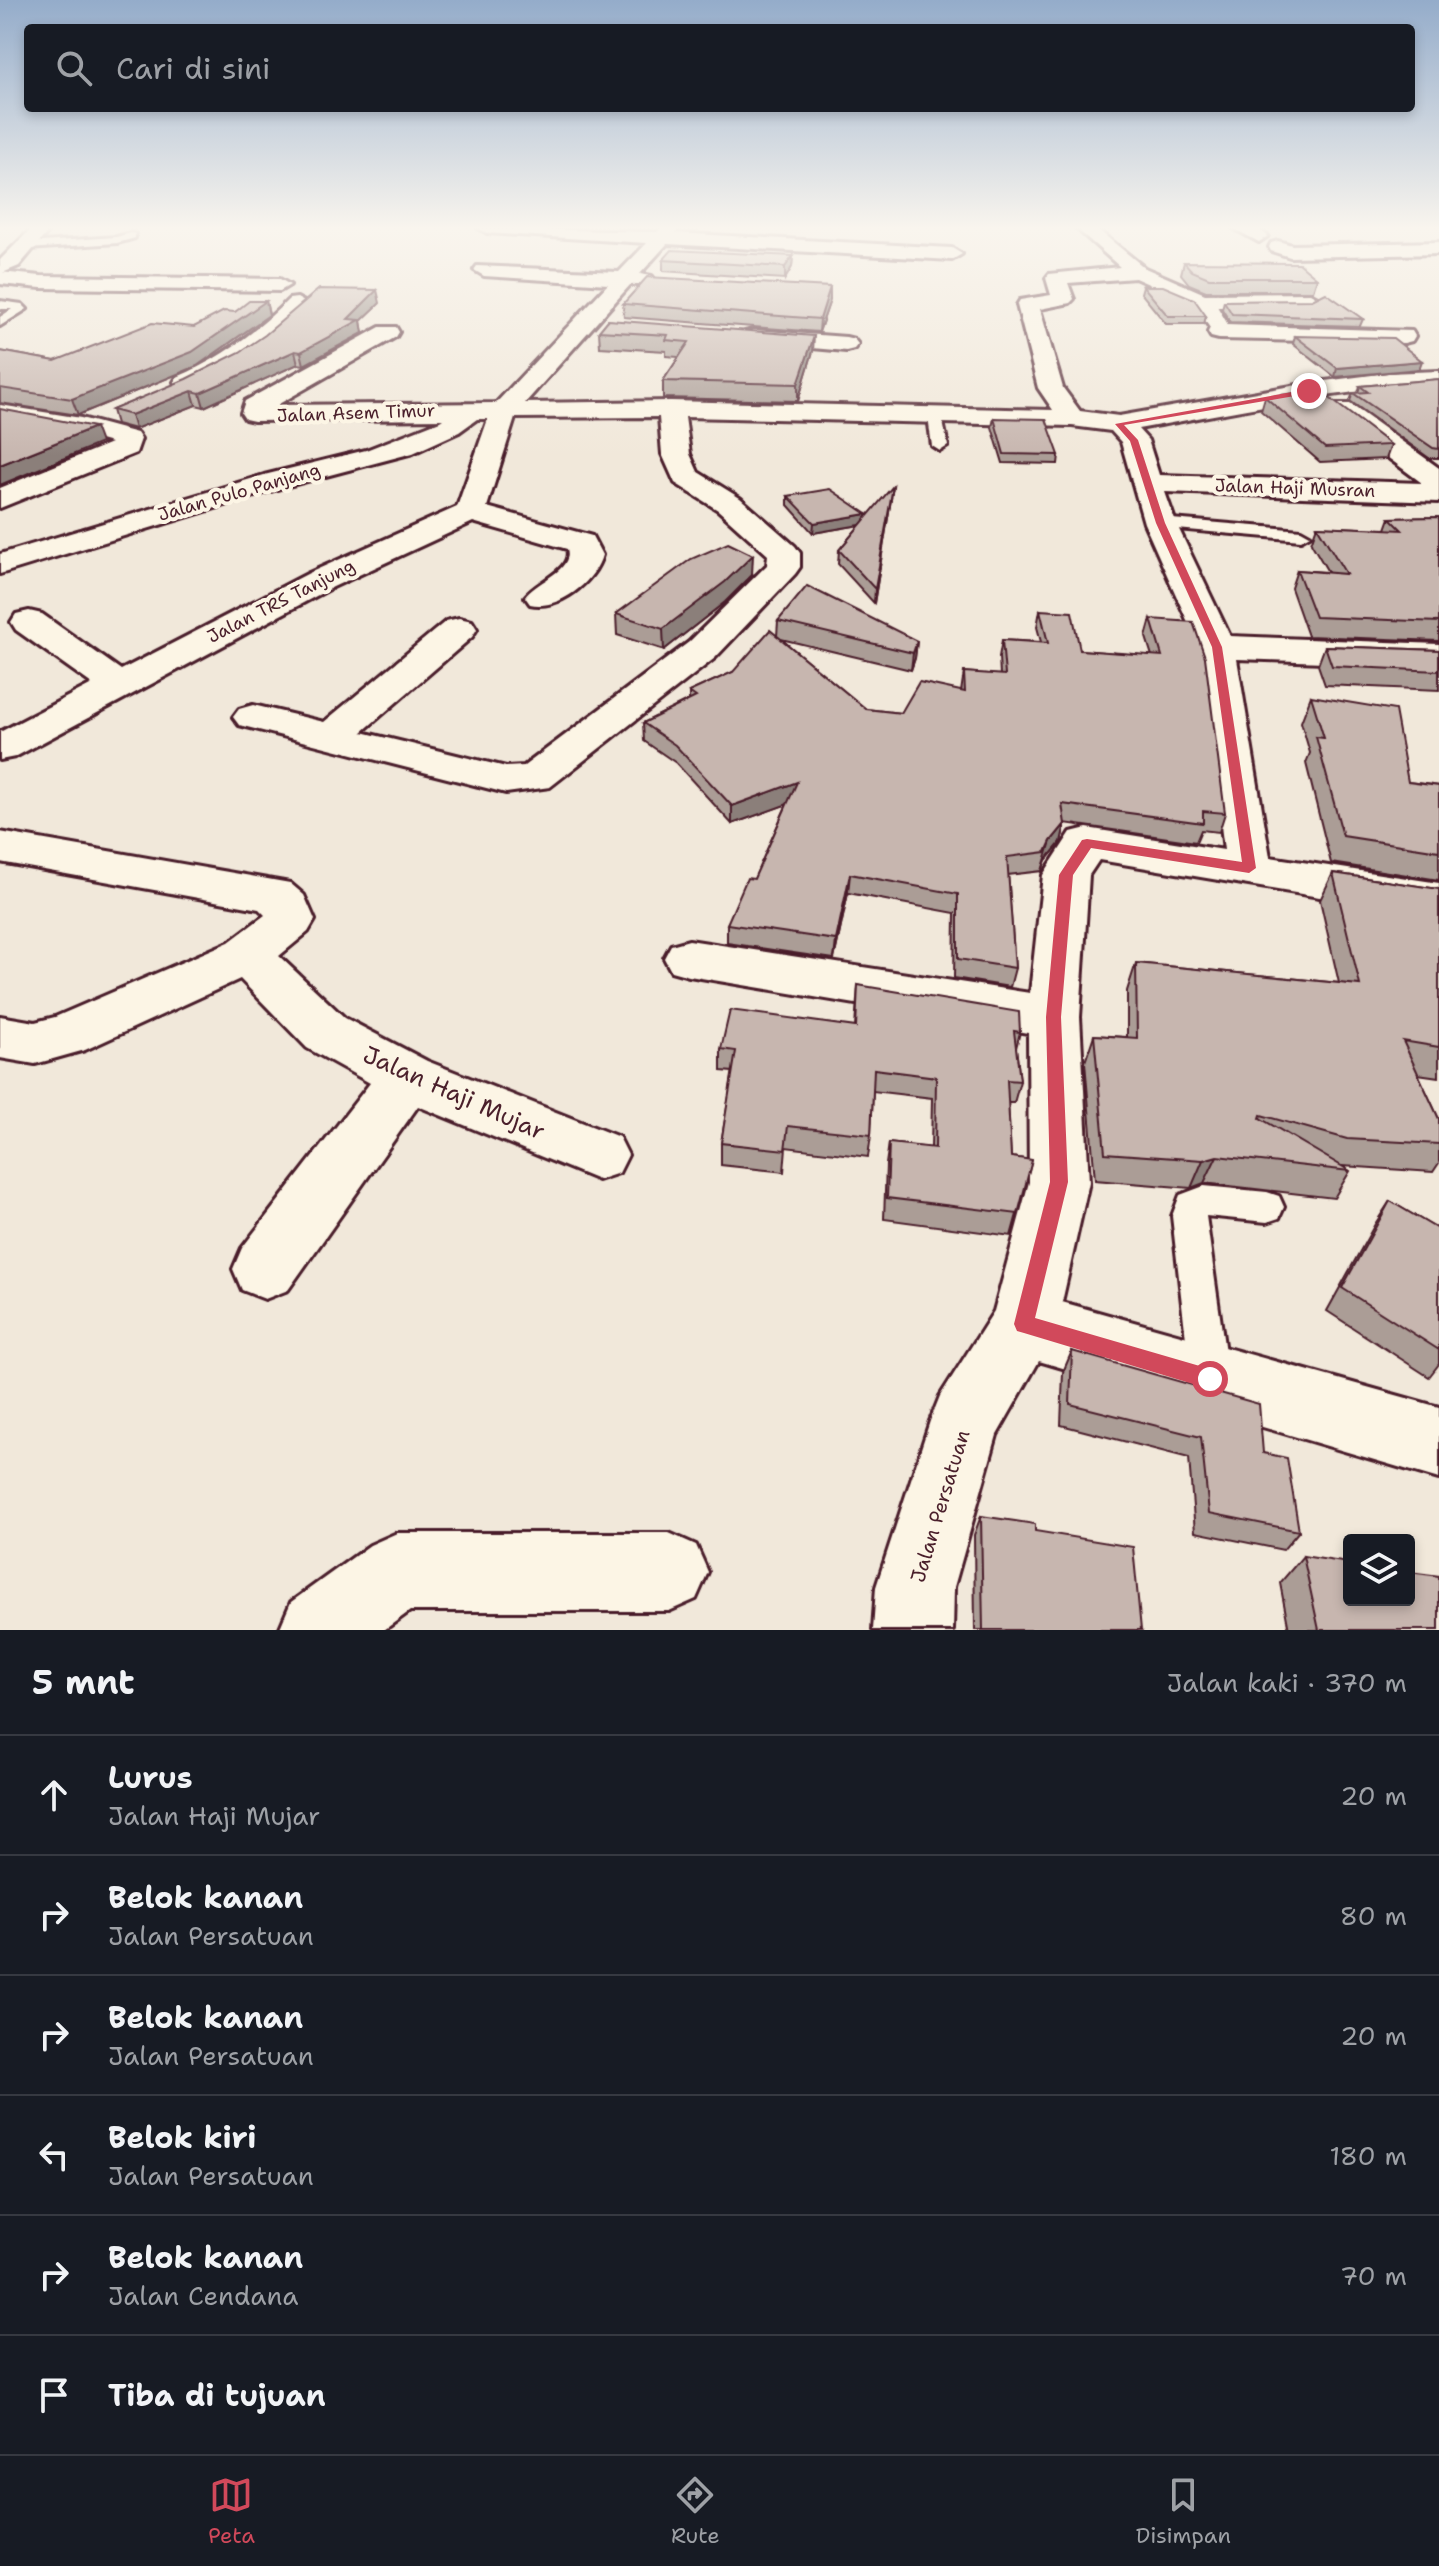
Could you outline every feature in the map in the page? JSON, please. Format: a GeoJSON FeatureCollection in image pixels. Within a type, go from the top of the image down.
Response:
{"type":"FeatureCollection","features":[{"type":"Feature","properties":{"kind":"street"},"geometry":{"type":"LineString","coordinates":[[158,393],[207,374],[274,328],[297,304]]}},
{"type":"Feature","properties":{"kind":"street"},"geometry":{"type":"LineString","coordinates":[[496,394],[572,322],[584,304]]}},
{"type":"Feature","properties":{"kind":"street"},"geometry":{"type":"LineString","coordinates":[[542,597],[582,568],[586,555],[581,543],[470,512],[496,394],[594,304]]}},
{"type":"Feature","properties":{"kind":"street"},"geometry":{"type":"LineString","coordinates":[[1033,304],[1028,305],[1051,388],[1072,418]]}},
{"type":"Feature","properties":{"kind":"street"},"geometry":{"type":"LineString","coordinates":[[1204,304],[1217,328],[1419,338]]}},
{"type":"Feature","properties":{"kind":"street"},"geometry":{"type":"LineString","coordinates":[[572,322],[615,326]]}},
{"type":"Feature","properties":{"kind":"street","name":"Jalan Asem Timur"},"geometry":{"type":"LineString","coordinates":[[388,332],[254,407],[254,413],[496,394]]}},
{"type":"Feature","properties":{"kind":"street"},"geometry":{"type":"LineString","coordinates":[[723,334],[846,344]]}},
{"type":"Feature","properties":{"kind":"street"},"geometry":{"type":"LineString","coordinates":[[1274,375],[1295,394]]}},
{"type":"Feature","properties":{"kind":"street"},"geometry":{"type":"LineString","coordinates":[[496,394],[671,409],[1072,418],[1119,424],[1388,380],[1439,378]]}},
{"type":"Feature","properties":{"kind":"street","name":"Jalan Pulo Panjang"},"geometry":{"type":"LineString","coordinates":[[0,564],[274,481],[417,442],[441,433],[496,394]]}},
{"type":"Feature","properties":{"kind":"street"},"geometry":{"type":"LineString","coordinates":[[1327,400],[1439,482]]}},
{"type":"Feature","properties":{"kind":"street"},"geometry":{"type":"LineString","coordinates":[[253,717],[506,780],[535,778],[702,650],[783,567],[784,553],[729,504],[685,477],[676,454],[671,409]]}},
{"type":"Feature","properties":{"kind":"street"},"geometry":{"type":"LineString","coordinates":[[81,426],[119,410]]}},
{"type":"Feature","properties":{"kind":"street"},"geometry":{"type":"LineString","coordinates":[[0,413],[81,426],[127,439],[126,447],[0,499]]}},
{"type":"Feature","properties":{"kind":"street"},"geometry":{"type":"LineString","coordinates":[[1119,424],[1134,440],[1150,483],[1160,523],[1217,647],[1249,868],[1439,900]]}},
{"type":"Feature","properties":{"kind":"street","name":"Jalan Haji Musran"},"geometry":{"type":"LineString","coordinates":[[1150,483],[1439,493]]}},
{"type":"Feature","properties":{"kind":"street","name":"Jalan TRS Tanjung"},"geometry":{"type":"LineString","coordinates":[[0,748],[321,580],[470,512]]}},
{"type":"Feature","properties":{"kind":"street"},"geometry":{"type":"LineString","coordinates":[[29,622],[118,685]]}},
{"type":"Feature","properties":{"kind":"street"},"geometry":{"type":"LineString","coordinates":[[331,737],[459,629]]}},
{"type":"Feature","properties":{"kind":"street"},"geometry":{"type":"LineString","coordinates":[[1217,647],[1439,655]]}},
{"type":"Feature","properties":{"kind":"street","name":"Jalan Persatuan"},"geometry":{"type":"LineString","coordinates":[[913,1630],[915,1587],[965,1421],[1024,1324],[1059,1182],[1054,1017],[1066,875],[1087,843],[1249,868]]}},
{"type":"Feature","properties":{"kind":"street"},"geometry":{"type":"LineString","coordinates":[[0,847],[273,895],[287,907],[291,920],[247,955],[51,1041],[35,1043],[0,1037]]}},
{"type":"Feature","properties":{"kind":"street","name":"Jalan Haji Mujar"},"geometry":{"type":"LineString","coordinates":[[247,955],[326,1033],[407,1077],[598,1155]]}},
{"type":"Feature","properties":{"kind":"street"},"geometry":{"type":"LineString","coordinates":[[689,958],[1054,1017]]}},
{"type":"Feature","properties":{"kind":"street"},"geometry":{"type":"LineString","coordinates":[[265,1269],[407,1077]]}},
{"type":"Feature","properties":{"kind":"street"},"geometry":{"type":"LineString","coordinates":[[1024,1324],[1439,1443]]}},
{"type":"Feature","properties":{"kind":"street"},"geometry":{"type":"LineString","coordinates":[[319,1630],[397,1572],[669,1572]]}},
{"type":"Feature","properties":{"kind":"lane"},"geometry":{"type":"LineString","coordinates":[[0,305],[21,309],[0,322]]}},
{"type":"Feature","properties":{"kind":"lane"},"geometry":{"type":"LineString","coordinates":[[935,417],[940,446]]}},
{"type":"Feature","properties":{"kind":"lane"},"geometry":{"type":"LineString","coordinates":[[1160,523],[1301,535]]}},
{"type":"Feature","properties":{"kind":"lane"},"geometry":{"type":"LineString","coordinates":[[1210,1379],[1189,1216],[1192,1206],[1204,1201],[1267,1207]]}},
{"type":"Feature","properties":{"kind":"building"},"geometry":{"type":"Polygon","coordinates":[[[245,304],[262,304],[192,352],[72,399],[0,388],[0,351],[55,361],[152,323],[194,327],[224,311],[235,312],[245,304]]]}},
{"type":"Feature","properties":{"kind":"building"},"geometry":{"type":"Polygon","coordinates":[[[301,304],[363,304],[348,319],[360,320],[301,352],[295,351],[200,393],[192,391],[131,415],[112,410],[186,379],[240,352],[301,304]]]}},
{"type":"Feature","properties":{"kind":"building"},"geometry":{"type":"Polygon","coordinates":[[[624,304],[825,304],[820,319],[624,304]]]}},
{"type":"Feature","properties":{"kind":"building"},"geometry":{"type":"Polygon","coordinates":[[[1158,304],[1198,304],[1206,316],[1168,316],[1158,304]]]}},
{"type":"Feature","properties":{"kind":"building"},"geometry":{"type":"Polygon","coordinates":[[[1226,304],[1342,304],[1363,319],[1232,314],[1226,304]]]}},
{"type":"Feature","properties":{"kind":"building"},"geometry":{"type":"Polygon","coordinates":[[[608,320],[814,336],[798,384],[663,381],[689,342],[666,340],[668,335],[599,331],[608,320]]]}},
{"type":"Feature","properties":{"kind":"building"},"geometry":{"type":"Polygon","coordinates":[[[1295,336],[1393,338],[1422,361],[1337,368],[1295,336]]]}},
{"type":"Feature","properties":{"kind":"building"},"geometry":{"type":"Polygon","coordinates":[[[1439,379],[1439,449],[1433,448],[1353,393],[1368,392],[1360,386],[1439,379]]]}},
{"type":"Feature","properties":{"kind":"building"},"geometry":{"type":"Polygon","coordinates":[[[1319,390],[1391,445],[1325,448],[1265,397],[1319,390]]]}},
{"type":"Feature","properties":{"kind":"building"},"geometry":{"type":"Polygon","coordinates":[[[0,409],[95,427],[0,465],[0,409]]]}},
{"type":"Feature","properties":{"kind":"building"},"geometry":{"type":"Polygon","coordinates":[[[994,418],[1046,419],[1059,455],[1004,454],[994,418]]]}},
{"type":"Feature","properties":{"kind":"building"},"geometry":{"type":"Polygon","coordinates":[[[893,486],[875,589],[839,550],[893,486]]]}},
{"type":"Feature","properties":{"kind":"building"},"geometry":{"type":"Polygon","coordinates":[[[830,489],[867,514],[814,523],[788,496],[830,489]]]}},
{"type":"Feature","properties":{"kind":"building"},"geometry":{"type":"Polygon","coordinates":[[[1439,517],[1439,622],[1315,617],[1297,570],[1346,574],[1317,526],[1402,530],[1390,518],[1439,517]]]}},
{"type":"Feature","properties":{"kind":"building"},"geometry":{"type":"Polygon","coordinates":[[[728,543],[753,555],[725,582],[663,629],[616,614],[691,559],[728,543]]]}},
{"type":"Feature","properties":{"kind":"building"},"geometry":{"type":"Polygon","coordinates":[[[807,586],[917,641],[913,653],[778,621],[807,586]]]}},
{"type":"Feature","properties":{"kind":"building"},"geometry":{"type":"Polygon","coordinates":[[[1040,610],[1072,612],[1080,650],[1162,656],[1151,619],[1193,622],[1205,657],[1225,813],[1203,811],[1203,823],[1062,804],[1065,824],[1046,852],[1007,857],[1015,968],[958,959],[958,894],[850,874],[836,940],[727,924],[747,878],[754,879],[797,782],[732,806],[675,745],[643,723],[696,697],[689,692],[733,672],[770,630],[866,709],[901,713],[919,682],[965,692],[964,672],[1005,675],[1002,640],[1048,643],[1040,610]]]}},
{"type":"Feature","properties":{"kind":"building"},"geometry":{"type":"Polygon","coordinates":[[[1325,646],[1439,650],[1439,671],[1332,666],[1325,646]]]}},
{"type":"Feature","properties":{"kind":"building"},"geometry":{"type":"Polygon","coordinates":[[[1311,696],[1395,710],[1408,782],[1439,786],[1439,851],[1343,836],[1316,737],[1324,738],[1311,696]]]}},
{"type":"Feature","properties":{"kind":"building"},"geometry":{"type":"Polygon","coordinates":[[[1333,873],[1439,889],[1439,1047],[1403,1041],[1439,1119],[1439,1144],[1347,1139],[1261,1115],[1260,1118],[1350,1171],[1217,1156],[1203,1160],[1105,1153],[1094,1035],[1137,1038],[1136,963],[1360,985],[1333,873]]]}},
{"type":"Feature","properties":{"kind":"building"},"geometry":{"type":"Polygon","coordinates":[[[858,985],[1019,1012],[1020,1032],[1014,1031],[1020,1081],[1007,1080],[1011,1157],[1032,1160],[1018,1214],[887,1198],[889,1143],[935,1148],[936,1077],[874,1069],[871,1135],[788,1126],[785,1150],[721,1143],[736,1051],[721,1049],[730,1010],[856,1027],[858,985]]]}},
{"type":"Feature","properties":{"kind":"building"},"geometry":{"type":"Polygon","coordinates":[[[1390,1201],[1439,1230],[1439,1350],[1342,1288],[1390,1201]]]}},
{"type":"Feature","properties":{"kind":"building"},"geometry":{"type":"Polygon","coordinates":[[[1072,1351],[1259,1404],[1263,1453],[1287,1458],[1299,1531],[1209,1513],[1201,1437],[1070,1404],[1072,1351]]]}},
{"type":"Feature","properties":{"kind":"building"},"geometry":{"type":"Polygon","coordinates":[[[981,1516],[1035,1524],[1035,1531],[1133,1547],[1141,1630],[983,1630],[981,1516]]]}},
{"type":"Feature","properties":{"kind":"building"},"geometry":{"type":"Polygon","coordinates":[[[1303,1556],[1343,1562],[1343,1606],[1415,1606],[1415,1573],[1439,1576],[1439,1630],[1319,1630],[1303,1556]]]}},
{"type":"Feature","properties":{"kind":"route"},"geometry":{"type":"LineString","coordinates":[[1210,1379],[1024,1324],[1059,1182],[1054,1017],[1066,875],[1087,843],[1249,868],[1217,647],[1160,523],[1150,483],[1134,440],[1119,424],[1309,391]]}}]}
